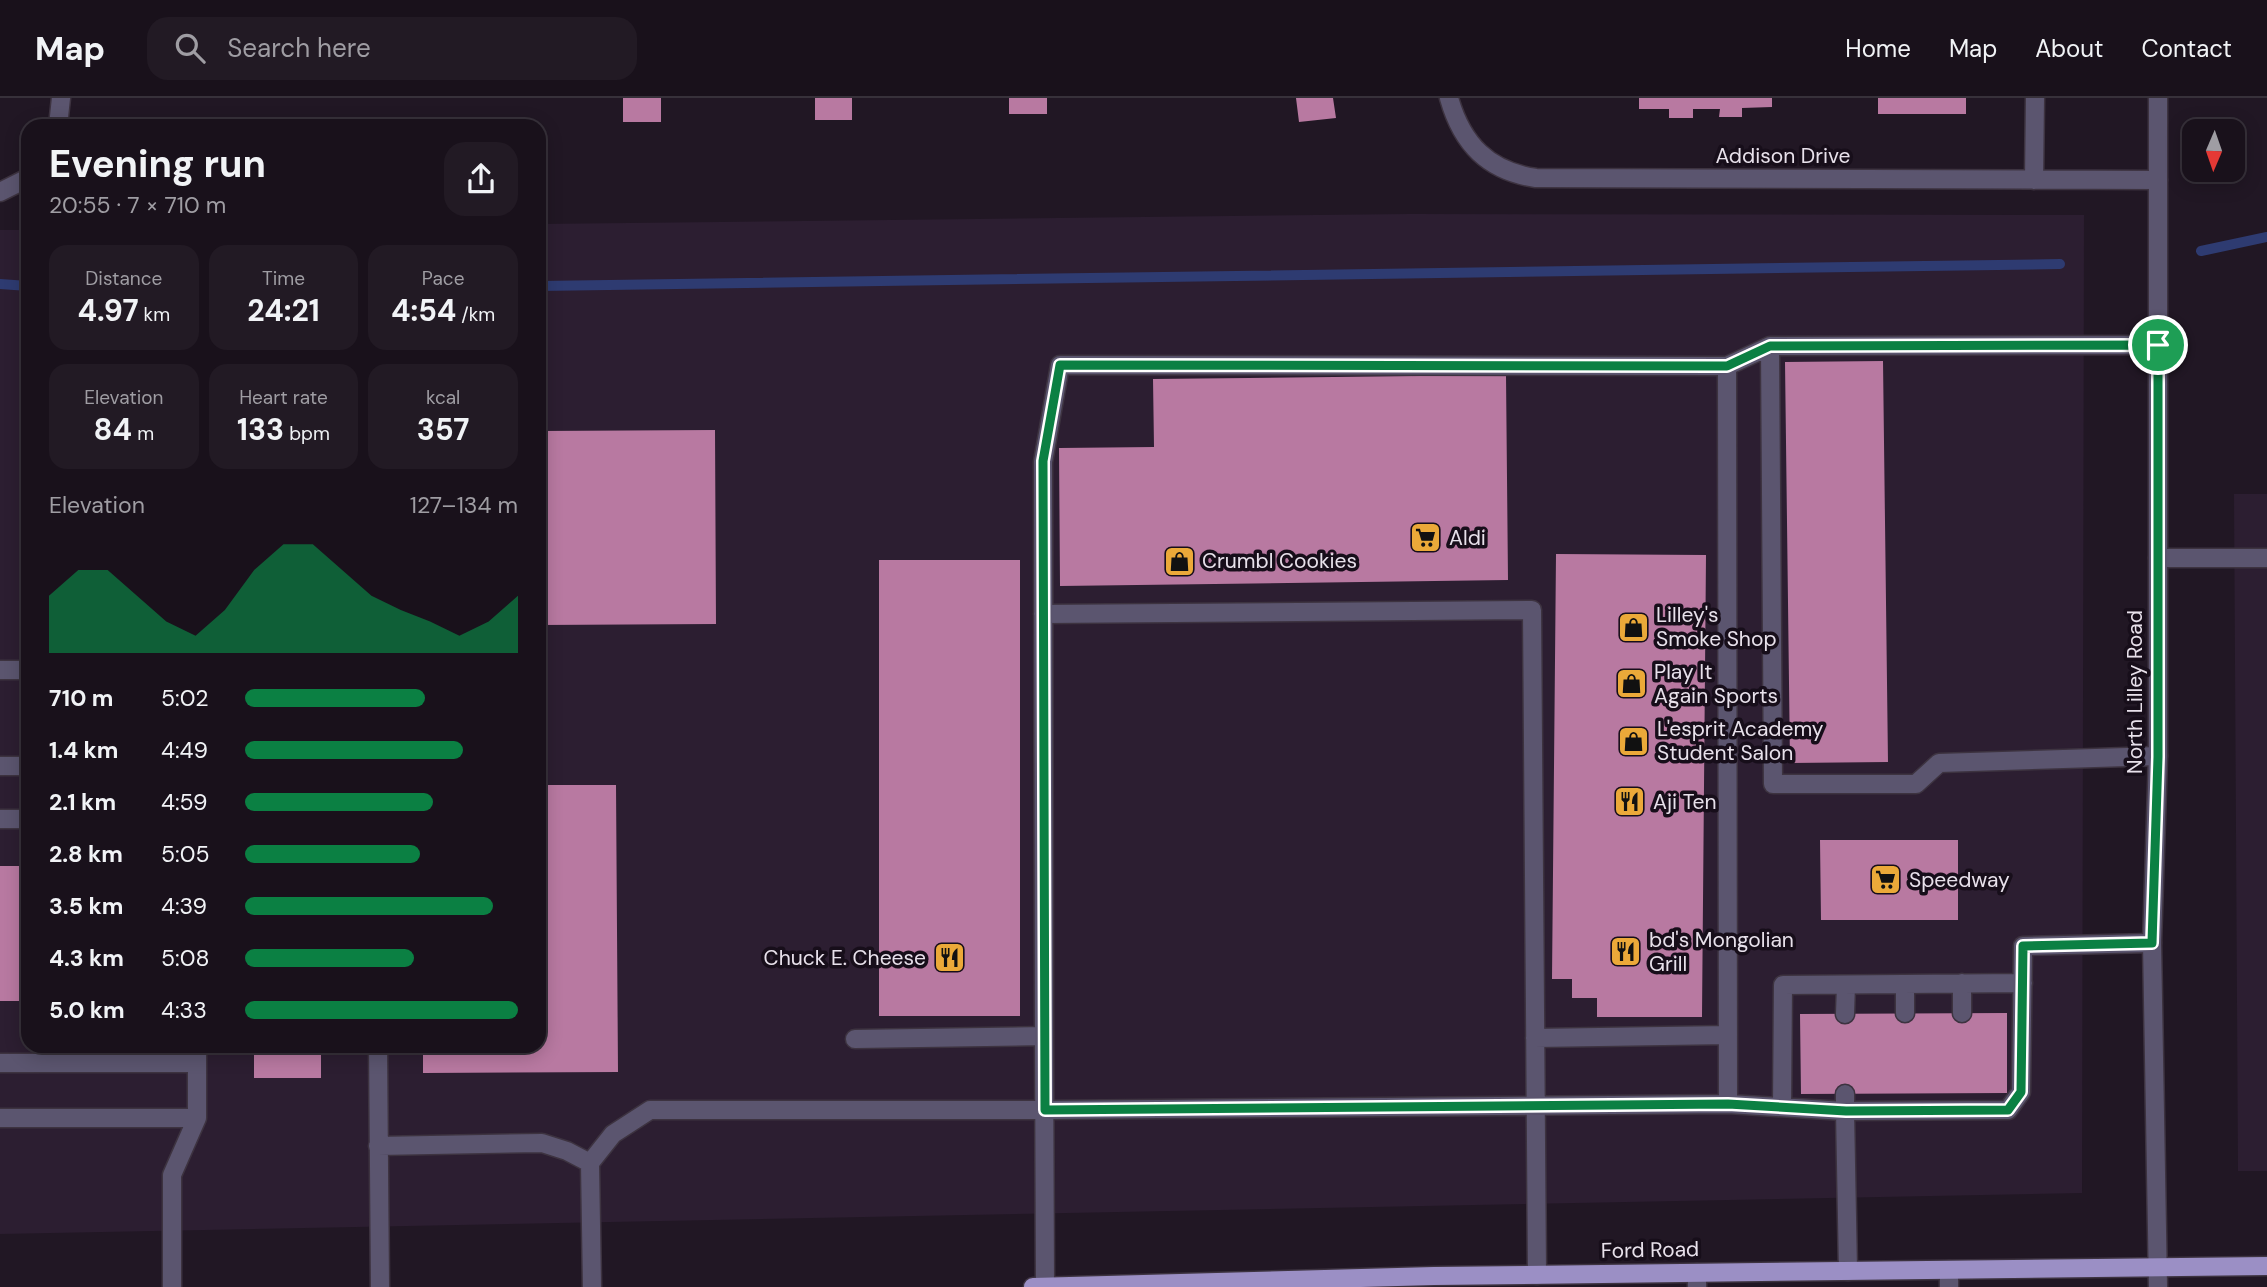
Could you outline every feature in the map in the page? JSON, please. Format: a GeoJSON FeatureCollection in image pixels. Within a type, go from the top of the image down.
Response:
{"type":"FeatureCollection","features":[{"type":"Feature","properties":{"kind":"main road","name":"Ford Road"},"geometry":{"type":"LineString","coordinates":[[1033,1287],[1434,1281],[1537,1275],[1697,1280],[1848,1271],[1949,1278],[2158,1267],[2267,1266]]}},
{"type":"Feature","properties":{"kind":"street"},"geometry":{"type":"LineString","coordinates":[[59,119],[61,98]]}},
{"type":"Feature","properties":{"kind":"street","name":"Addison Drive"},"geometry":{"type":"LineString","coordinates":[[1449,98],[1455,120],[1470,145],[1496,165],[1516,175],[1536,178],[2158,180]]}},
{"type":"Feature","properties":{"kind":"street"},"geometry":{"type":"LineString","coordinates":[[2034,180],[2035,98]]}},
{"type":"Feature","properties":{"kind":"street","name":"North Lilley Road"},"geometry":{"type":"LineString","coordinates":[[2158,98],[2158,757],[2152,943],[2158,1287]]}},
{"type":"Feature","properties":{"kind":"street"},"geometry":{"type":"LineString","coordinates":[[0,192],[21,182]]}},
{"type":"Feature","properties":{"kind":"street"},"geometry":{"type":"LineString","coordinates":[[1045,1287],[1043,461],[1060,365],[1727,366],[1770,346],[2158,345]]}},
{"type":"Feature","properties":{"kind":"street"},"geometry":{"type":"LineString","coordinates":[[1770,346],[1773,784],[1916,783],[1939,763],[2158,757]]}},
{"type":"Feature","properties":{"kind":"street"},"geometry":{"type":"LineString","coordinates":[[1727,366],[1728,1104]]}},
{"type":"Feature","properties":{"kind":"street"},"geometry":{"type":"LineString","coordinates":[[2158,558],[2267,558]]}},
{"type":"Feature","properties":{"kind":"street"},"geometry":{"type":"LineString","coordinates":[[1043,614],[1532,610],[1537,1275]]}},
{"type":"Feature","properties":{"kind":"street"},"geometry":{"type":"LineString","coordinates":[[0,670],[21,670]]}},
{"type":"Feature","properties":{"kind":"street"},"geometry":{"type":"LineString","coordinates":[[0,766],[21,766]]}},
{"type":"Feature","properties":{"kind":"street"},"geometry":{"type":"LineString","coordinates":[[0,819],[21,819]]}},
{"type":"Feature","properties":{"kind":"street"},"geometry":{"type":"LineString","coordinates":[[592,1287],[590,1163],[613,1134],[650,1110],[1045,1110],[1536,1104],[1728,1104],[1782,1107],[1845,1102],[1962,1102],[2008,1110],[2021,1092],[2023,946],[2152,943]]}},
{"type":"Feature","properties":{"kind":"street"},"geometry":{"type":"LineString","coordinates":[[1962,983],[1962,1013]]}},
{"type":"Feature","properties":{"kind":"street"},"geometry":{"type":"LineString","coordinates":[[1782,1107],[1783,985],[2022,983]]}},
{"type":"Feature","properties":{"kind":"street"},"geometry":{"type":"LineString","coordinates":[[1905,984],[1905,1013]]}},
{"type":"Feature","properties":{"kind":"street"},"geometry":{"type":"LineString","coordinates":[[1845,1014],[1846,985]]}},
{"type":"Feature","properties":{"kind":"street"},"geometry":{"type":"LineString","coordinates":[[1535,1038],[1728,1035]]}},
{"type":"Feature","properties":{"kind":"street"},"geometry":{"type":"LineString","coordinates":[[855,1039],[1044,1036]]}},
{"type":"Feature","properties":{"kind":"street"},"geometry":{"type":"LineString","coordinates":[[378,1053],[380,1287]]}},
{"type":"Feature","properties":{"kind":"street"},"geometry":{"type":"LineString","coordinates":[[0,1063],[197,1055],[197,1118],[172,1175],[172,1287]]}},
{"type":"Feature","properties":{"kind":"street"},"geometry":{"type":"LineString","coordinates":[[1845,1102],[1848,1271]]}},
{"type":"Feature","properties":{"kind":"street"},"geometry":{"type":"LineString","coordinates":[[0,1118],[197,1118]]}},
{"type":"Feature","properties":{"kind":"street"},"geometry":{"type":"LineString","coordinates":[[378,1146],[542,1143],[567,1151],[590,1163]]}},
{"type":"Feature","properties":{"kind":"shaded area"},"geometry":{"type":"Polygon","coordinates":[[[1410,214],[2084,215],[2082,1193],[0,1234],[0,230],[21,230],[21,1053],[546,1053],[546,224],[1410,214]]]}},
{"type":"Feature","properties":{"kind":"shaded area"},"geometry":{"type":"Polygon","coordinates":[[[2234,494],[2267,494],[2267,1171],[2238,1171],[2234,494]]]}},
{"type":"Feature","properties":{"kind":"building"},"geometry":{"type":"Polygon","coordinates":[[[623,98],[661,98],[661,122],[623,122],[623,98]]]}},
{"type":"Feature","properties":{"kind":"building"},"geometry":{"type":"Polygon","coordinates":[[[815,98],[852,98],[852,120],[815,120],[815,98]]]}},
{"type":"Feature","properties":{"kind":"building"},"geometry":{"type":"Polygon","coordinates":[[[1009,98],[1047,98],[1047,114],[1009,114],[1009,98]]]}},
{"type":"Feature","properties":{"kind":"building"},"geometry":{"type":"Polygon","coordinates":[[[1296,98],[1333,98],[1336,118],[1299,122],[1296,98]]]}},
{"type":"Feature","properties":{"kind":"building"},"geometry":{"type":"Polygon","coordinates":[[[1639,98],[1772,98],[1772,107],[1742,108],[1742,117],[1719,117],[1720,109],[1693,109],[1693,118],[1669,118],[1669,109],[1639,109],[1639,98]]]}},
{"type":"Feature","properties":{"kind":"building"},"geometry":{"type":"Polygon","coordinates":[[[1878,98],[1966,98],[1966,114],[1878,114],[1878,98]]]}},
{"type":"Feature","properties":{"kind":"building"},"geometry":{"type":"Polygon","coordinates":[[[1883,361],[1888,762],[1790,763],[1785,362],[1883,361]]]}},
{"type":"Feature","properties":{"kind":"building"},"geometry":{"type":"Polygon","coordinates":[[[1506,375],[1508,580],[1060,586],[1059,448],[1154,447],[1153,379],[1506,375]]]}},
{"type":"Feature","properties":{"kind":"building"},"geometry":{"type":"Polygon","coordinates":[[[715,430],[716,624],[546,625],[546,431],[715,430]]]}},
{"type":"Feature","properties":{"kind":"building"},"geometry":{"type":"Polygon","coordinates":[[[1556,554],[1706,555],[1702,1017],[1597,1017],[1597,998],[1572,998],[1572,979],[1552,979],[1556,554]]]}},
{"type":"Feature","properties":{"kind":"building"},"geometry":{"type":"Polygon","coordinates":[[[879,560],[1020,560],[1020,1016],[879,1016],[879,560]]]}},
{"type":"Feature","properties":{"kind":"building"},"geometry":{"type":"Polygon","coordinates":[[[546,785],[616,785],[618,1072],[423,1073],[423,1053],[546,1053],[546,785]]]}},
{"type":"Feature","properties":{"kind":"building"},"geometry":{"type":"Polygon","coordinates":[[[1820,840],[1958,840],[1958,920],[1821,920],[1820,840]]]}},
{"type":"Feature","properties":{"kind":"building"},"geometry":{"type":"Polygon","coordinates":[[[0,866],[21,866],[21,1001],[0,1001],[0,866]]]}},
{"type":"Feature","properties":{"kind":"building"},"geometry":{"type":"Polygon","coordinates":[[[2007,1013],[2007,1093],[1801,1094],[1800,1014],[2007,1013]]]}},
{"type":"Feature","properties":{"kind":"building"},"geometry":{"type":"Polygon","coordinates":[[[254,1053],[321,1053],[321,1078],[254,1078],[254,1053]]]}},
{"type":"Feature","properties":{"kind":"waterway"},"geometry":{"type":"LineString","coordinates":[[2201,251],[2267,237]]}},
{"type":"Feature","properties":{"kind":"waterway"},"geometry":{"type":"LineString","coordinates":[[546,286],[2060,264]]}},
{"type":"Feature","properties":{"kind":"waterway"},"geometry":{"type":"LineString","coordinates":[[0,284],[21,286]]}},
{"type":"Feature","properties":{"kind":"place","name":"Aldi"},"geometry":{"type":"Point","coordinates":[1426,538]}},
{"type":"Feature","properties":{"kind":"place","name":"Crumbl Cookies"},"geometry":{"type":"Point","coordinates":[1179,561]}},
{"type":"Feature","properties":{"kind":"place","name":"Lilley's Smoke Shop"},"geometry":{"type":"Point","coordinates":[1633,627]}},
{"type":"Feature","properties":{"kind":"place","name":"Play It Again Sports"},"geometry":{"type":"Point","coordinates":[1631,684]}},
{"type":"Feature","properties":{"kind":"place","name":"L'esprit Academy Student Salon"},"geometry":{"type":"Point","coordinates":[1634,741]}},
{"type":"Feature","properties":{"kind":"place","name":"Aji Ten"},"geometry":{"type":"Point","coordinates":[1630,802]}},
{"type":"Feature","properties":{"kind":"place","name":"Speedway"},"geometry":{"type":"Point","coordinates":[1886,880]}},
{"type":"Feature","properties":{"kind":"place","name":"bd's Mongolian Grill"},"geometry":{"type":"Point","coordinates":[1626,952]}},
{"type":"Feature","properties":{"kind":"place","name":"Chuck E. Cheese"},"geometry":{"type":"Point","coordinates":[949,958]}},
{"type":"Feature","properties":{"kind":"route"},"geometry":{"type":"LineString","coordinates":[[2158,345],[2158,757],[2152,943],[2023,946],[2021,1092],[2008,1110],[1846,1111],[1728,1104],[1536,1104],[1045,1110],[1043,461],[1060,365],[1727,366],[1770,346],[2158,345]]}}]}
